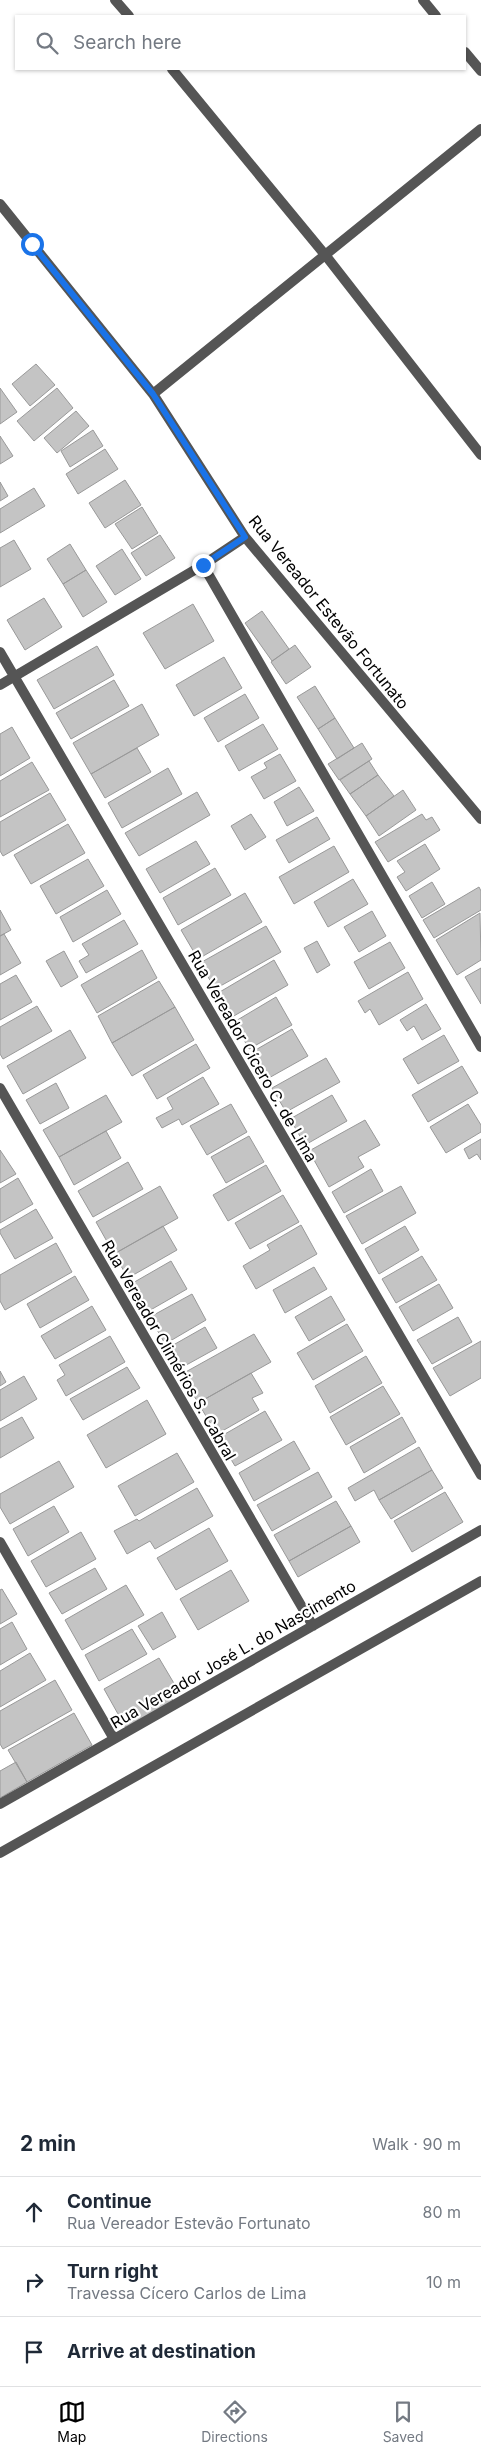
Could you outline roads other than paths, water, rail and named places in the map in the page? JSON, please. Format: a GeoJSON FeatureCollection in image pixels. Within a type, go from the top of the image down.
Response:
{"type":"FeatureCollection","features":[{"type":"Feature","properties":{"kind":"street"},"geometry":{"type":"LineString","coordinates":[[115,0],[127,15]]}},
{"type":"Feature","properties":{"kind":"street"},"geometry":{"type":"LineString","coordinates":[[423,0],[435,15]]}},
{"type":"Feature","properties":{"kind":"street"},"geometry":{"type":"LineString","coordinates":[[466,53],[481,72]]}},
{"type":"Feature","properties":{"kind":"street"},"geometry":{"type":"LineString","coordinates":[[173,70],[326,256],[481,455]]}},
{"type":"Feature","properties":{"kind":"street"},"geometry":{"type":"LineString","coordinates":[[153,394],[481,129]]}},
{"type":"Feature","properties":{"kind":"street","name":"Rua Vereador Estevão Fortunato"},"geometry":{"type":"LineString","coordinates":[[0,204],[153,394],[245,537],[481,818]]}},
{"type":"Feature","properties":{"kind":"street"},"geometry":{"type":"LineString","coordinates":[[0,684],[203,565],[245,537]]}},
{"type":"Feature","properties":{"kind":"street"},"geometry":{"type":"LineString","coordinates":[[203,565],[481,1047]]}},
{"type":"Feature","properties":{"kind":"street","name":"Rua Vereador Cícero C. de Lima"},"geometry":{"type":"LineString","coordinates":[[0,652],[481,1475]]}},
{"type":"Feature","properties":{"kind":"street","name":"Rua Vereador Climérios S. Cabral"},"geometry":{"type":"LineString","coordinates":[[0,1088],[313,1626]]}},
{"type":"Feature","properties":{"kind":"street","name":"Rua Vereador José L. do Nascimento"},"geometry":{"type":"LineString","coordinates":[[0,1804],[481,1530]]}},
{"type":"Feature","properties":{"kind":"street"},"geometry":{"type":"LineString","coordinates":[[0,1542],[114,1739]]}},
{"type":"Feature","properties":{"kind":"street"},"geometry":{"type":"LineString","coordinates":[[0,1853],[481,1582]]}}]}
